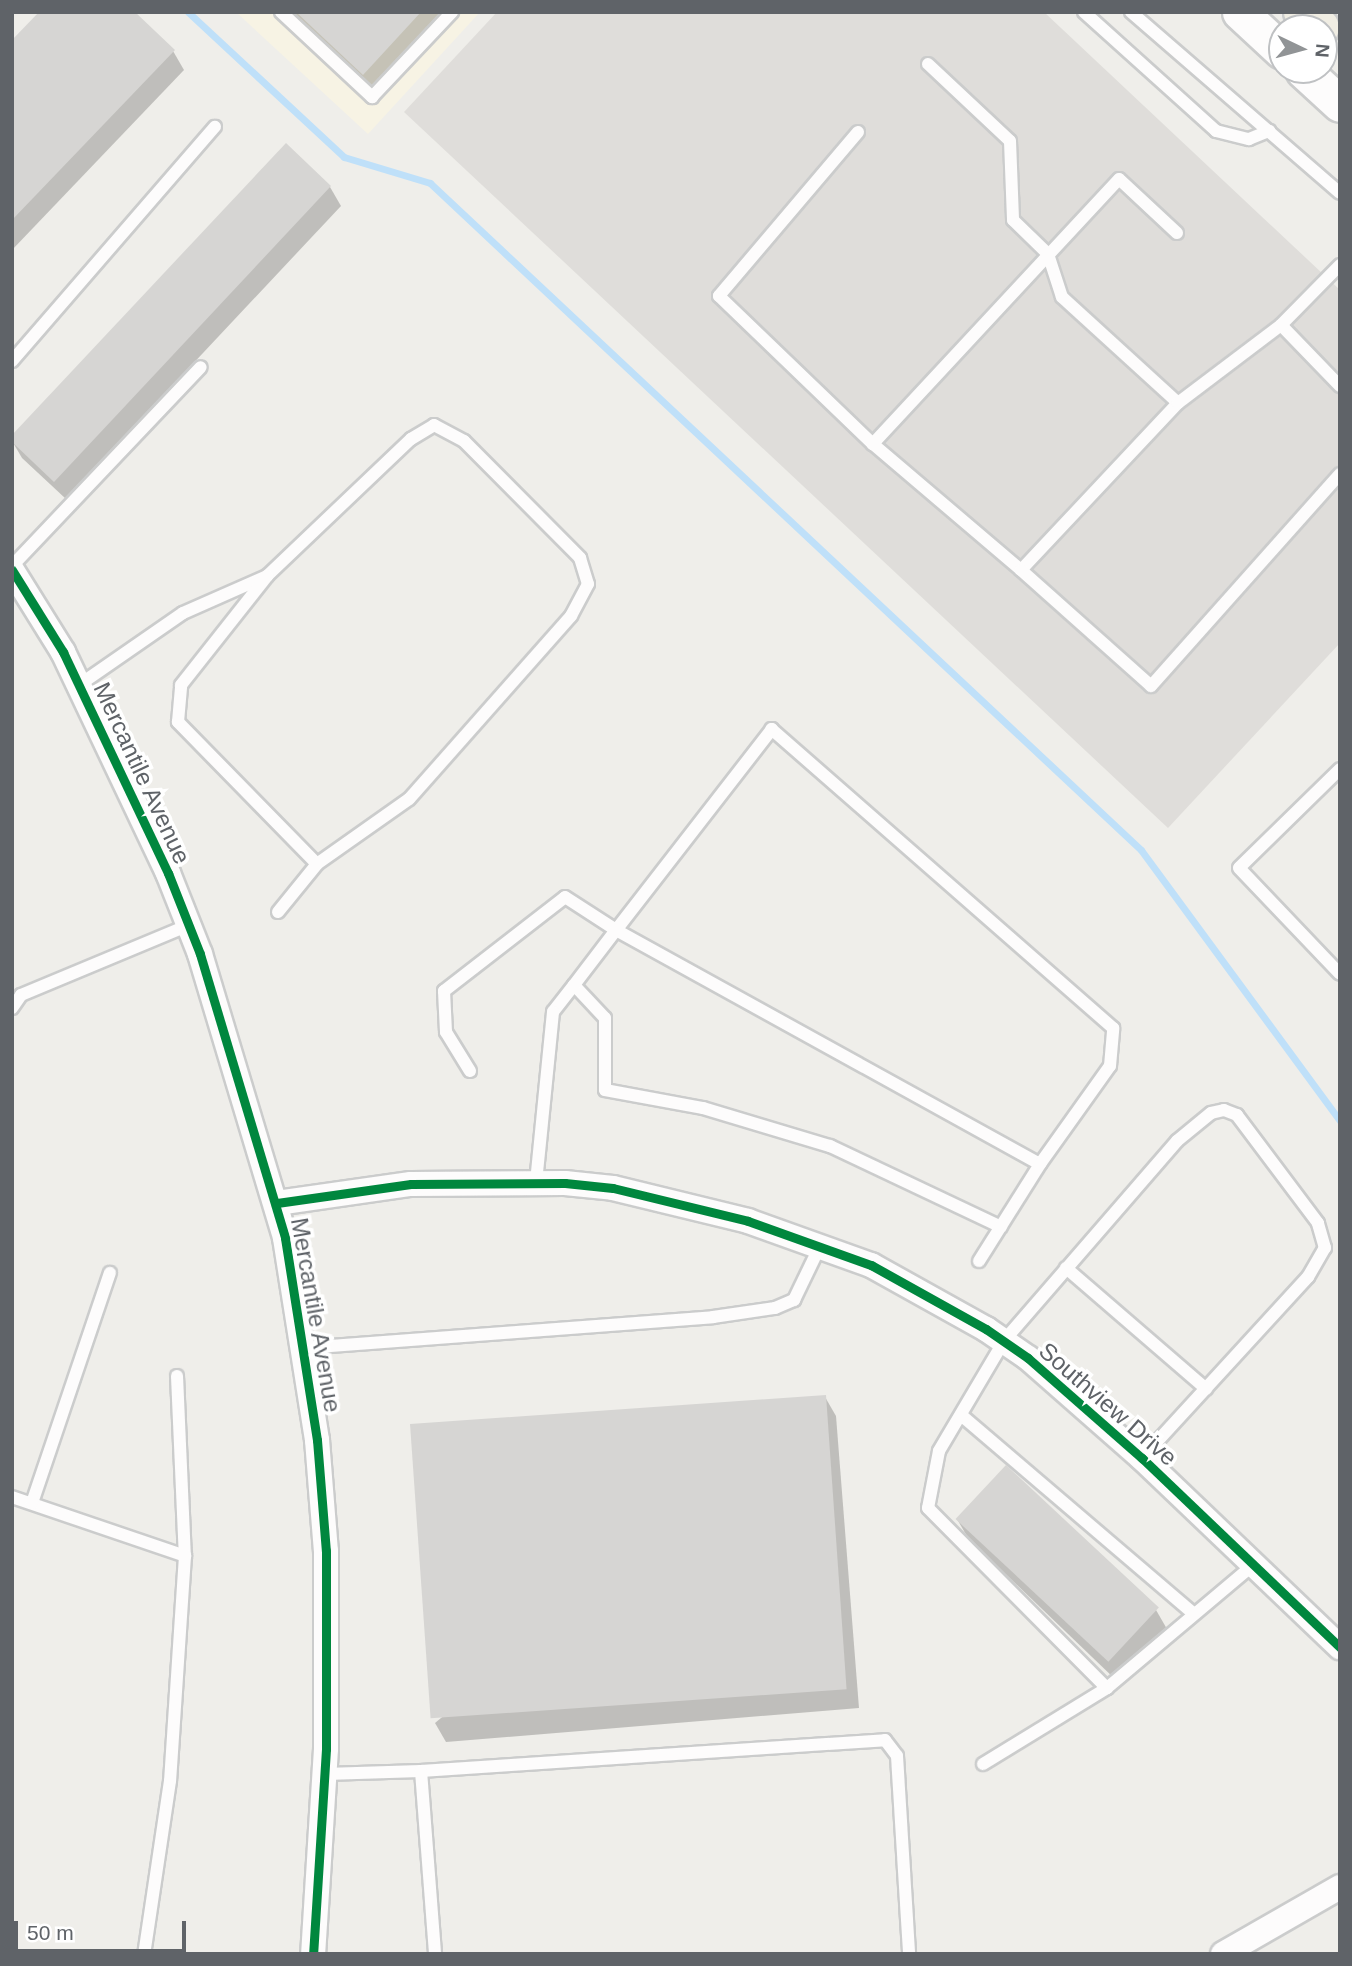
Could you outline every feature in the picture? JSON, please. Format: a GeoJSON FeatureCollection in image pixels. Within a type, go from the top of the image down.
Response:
{"type":"FeatureCollection","features":[{"type":"Feature","properties":{"kind":"main road"},"geometry":{"type":"LineString","coordinates":[[1240,12],[1268,38]]}},
{"type":"Feature","properties":{"kind":"main road"},"geometry":{"type":"LineString","coordinates":[[1318,84],[1340,104]]}},
{"type":"Feature","properties":{"kind":"street","name":"Mercantile Avenue"},"geometry":{"type":"LineString","coordinates":[[12,568],[79,685],[133,792],[189,925],[276,1203],[304,1348],[326,1551],[325,1774],[313,1954]]}},
{"type":"Feature","properties":{"kind":"street","name":"Southview Drive"},"geometry":{"type":"LineString","coordinates":[[276,1203],[411,1184],[536,1182],[613,1188],[669,1200],[820,1246],[899,1279],[1004,1341],[1142,1458],[1340,1647]]}},
{"type":"Feature","properties":{"kind":"street"},"geometry":{"type":"LineString","coordinates":[[1223,1954],[1340,1887]]}},
{"type":"Feature","properties":{"kind":"lane"},"geometry":{"type":"LineString","coordinates":[[281,12],[372,97],[452,12]]}},
{"type":"Feature","properties":{"kind":"lane"},"geometry":{"type":"LineString","coordinates":[[1084,12],[1216,131],[1249,139],[1269,131]]}},
{"type":"Feature","properties":{"kind":"lane"},"geometry":{"type":"LineString","coordinates":[[1131,12],[1340,193]]}},
{"type":"Feature","properties":{"kind":"lane"},"geometry":{"type":"LineString","coordinates":[[928,64],[1010,141],[1013,220],[1048,254],[1062,297],[1178,403]]}},
{"type":"Feature","properties":{"kind":"lane"},"geometry":{"type":"LineString","coordinates":[[12,361],[215,127]]}},
{"type":"Feature","properties":{"kind":"lane"},"geometry":{"type":"LineString","coordinates":[[858,132],[719,296],[873,444],[1021,570],[1151,686],[1340,474]]}},
{"type":"Feature","properties":{"kind":"lane"},"geometry":{"type":"LineString","coordinates":[[873,444],[1119,178],[1177,233]]}},
{"type":"Feature","properties":{"kind":"lane"},"geometry":{"type":"LineString","coordinates":[[1021,570],[1178,403],[1281,325],[1340,265]]}},
{"type":"Feature","properties":{"kind":"lane"},"geometry":{"type":"LineString","coordinates":[[1281,325],[1340,386]]}},
{"type":"Feature","properties":{"kind":"lane"},"geometry":{"type":"LineString","coordinates":[[12,568],[201,367]]}},
{"type":"Feature","properties":{"kind":"lane"},"geometry":{"type":"LineString","coordinates":[[278,912],[317,864],[410,799],[571,615],[588,584],[580,558],[464,441],[434,425],[411,439],[267,576],[181,685],[178,722],[317,864]]}},
{"type":"Feature","properties":{"kind":"lane"},"geometry":{"type":"LineString","coordinates":[[79,685],[183,613],[267,576]]}},
{"type":"Feature","properties":{"kind":"lane"},"geometry":{"type":"LineString","coordinates":[[536,1182],[553,1012],[772,729],[1113,1028],[1110,1066],[1040,1164],[979,1261]]}},
{"type":"Feature","properties":{"kind":"lane"},"geometry":{"type":"LineString","coordinates":[[1340,769],[1239,868],[1340,974]]}},
{"type":"Feature","properties":{"kind":"lane"},"geometry":{"type":"LineString","coordinates":[[470,1071],[446,1032],[444,991],[565,897],[617,930],[1040,1164]]}},
{"type":"Feature","properties":{"kind":"lane"},"geometry":{"type":"LineString","coordinates":[[12,1008],[21,995],[189,925]]}},
{"type":"Feature","properties":{"kind":"lane"},"geometry":{"type":"LineString","coordinates":[[574,985],[605,1018],[605,1090],[703,1108],[830,1146],[1001,1227]]}},
{"type":"Feature","properties":{"kind":"lane"},"geometry":{"type":"LineString","coordinates":[[1107,1688],[928,1508],[939,1451],[1004,1341],[1141,1180],[1211,1113],[1224,1110],[1237,1115],[1318,1223],[1324,1237],[1322,1257],[1308,1277],[1142,1458]]}},
{"type":"Feature","properties":{"kind":"lane"},"geometry":{"type":"LineString","coordinates":[[304,1348],[713,1317],[775,1308],[794,1300],[820,1246]]}},
{"type":"Feature","properties":{"kind":"lane"},"geometry":{"type":"LineString","coordinates":[[1066,1268],[1206,1388]]}},
{"type":"Feature","properties":{"kind":"lane"},"geometry":{"type":"LineString","coordinates":[[33,1503],[110,1273]]}},
{"type":"Feature","properties":{"kind":"lane"},"geometry":{"type":"LineString","coordinates":[[144,1954],[170,1782],[185,1556],[177,1376]]}},
{"type":"Feature","properties":{"kind":"lane"},"geometry":{"type":"LineString","coordinates":[[961,1415],[1194,1614]]}},
{"type":"Feature","properties":{"kind":"lane"},"geometry":{"type":"LineString","coordinates":[[12,1496],[185,1556]]}},
{"type":"Feature","properties":{"kind":"lane"},"geometry":{"type":"LineString","coordinates":[[983,1764],[1107,1688],[1253,1565]]}},
{"type":"Feature","properties":{"kind":"lane"},"geometry":{"type":"LineString","coordinates":[[325,1774],[421,1771],[872,1739],[892,1744],[897,1756],[909,1954]]}},
{"type":"Feature","properties":{"kind":"lane"},"geometry":{"type":"LineString","coordinates":[[421,1771],[435,1954]]}},
{"type":"Feature","properties":{"kind":"shaded area"},"geometry":{"type":"Polygon","coordinates":[[[236,12],[480,12],[368,134],[236,12]]]}},
{"type":"Feature","properties":{"kind":"shaded area"},"geometry":{"type":"Polygon","coordinates":[[[497,12],[1044,12],[1340,290],[1340,643],[1168,828],[404,112],[497,12]]]}},
{"type":"Feature","properties":{"kind":"building"},"geometry":{"type":"Polygon","coordinates":[[[39,12],[135,12],[175,50],[12,220],[12,40],[39,12]]]}},
{"type":"Feature","properties":{"kind":"building"},"geometry":{"type":"Polygon","coordinates":[[[296,12],[421,12],[363,75],[296,12]]]}},
{"type":"Feature","properties":{"kind":"building"},"geometry":{"type":"Polygon","coordinates":[[[286,143],[331,186],[54,482],[12,442],[12,435],[286,143]]]}},
{"type":"Feature","properties":{"kind":"building"},"geometry":{"type":"Polygon","coordinates":[[[826,1395],[847,1689],[431,1718],[410,1424],[826,1395]]]}},
{"type":"Feature","properties":{"kind":"building"},"geometry":{"type":"Polygon","coordinates":[[[1006,1465],[1159,1608],[1108,1662],[956,1519],[1006,1465]]]}},
{"type":"Feature","properties":{"kind":"waterway"},"geometry":{"type":"LineString","coordinates":[[188,12],[344,157],[430,183],[1141,850],[1340,1121]]}},
{"type":"Feature","properties":{"kind":"cycle path"},"geometry":{"type":"LineString","coordinates":[[12,570],[63,652],[168,873],[200,954],[285,1238],[317,1440],[326,1551],[326,1749],[313,1954]]}},
{"type":"Feature","properties":{"kind":"cycle path"},"geometry":{"type":"LineString","coordinates":[[277,1203],[411,1184],[565,1183],[613,1188],[748,1221],[871,1265],[986,1329],[1028,1358],[1142,1458],[1340,1647]]}}]}
